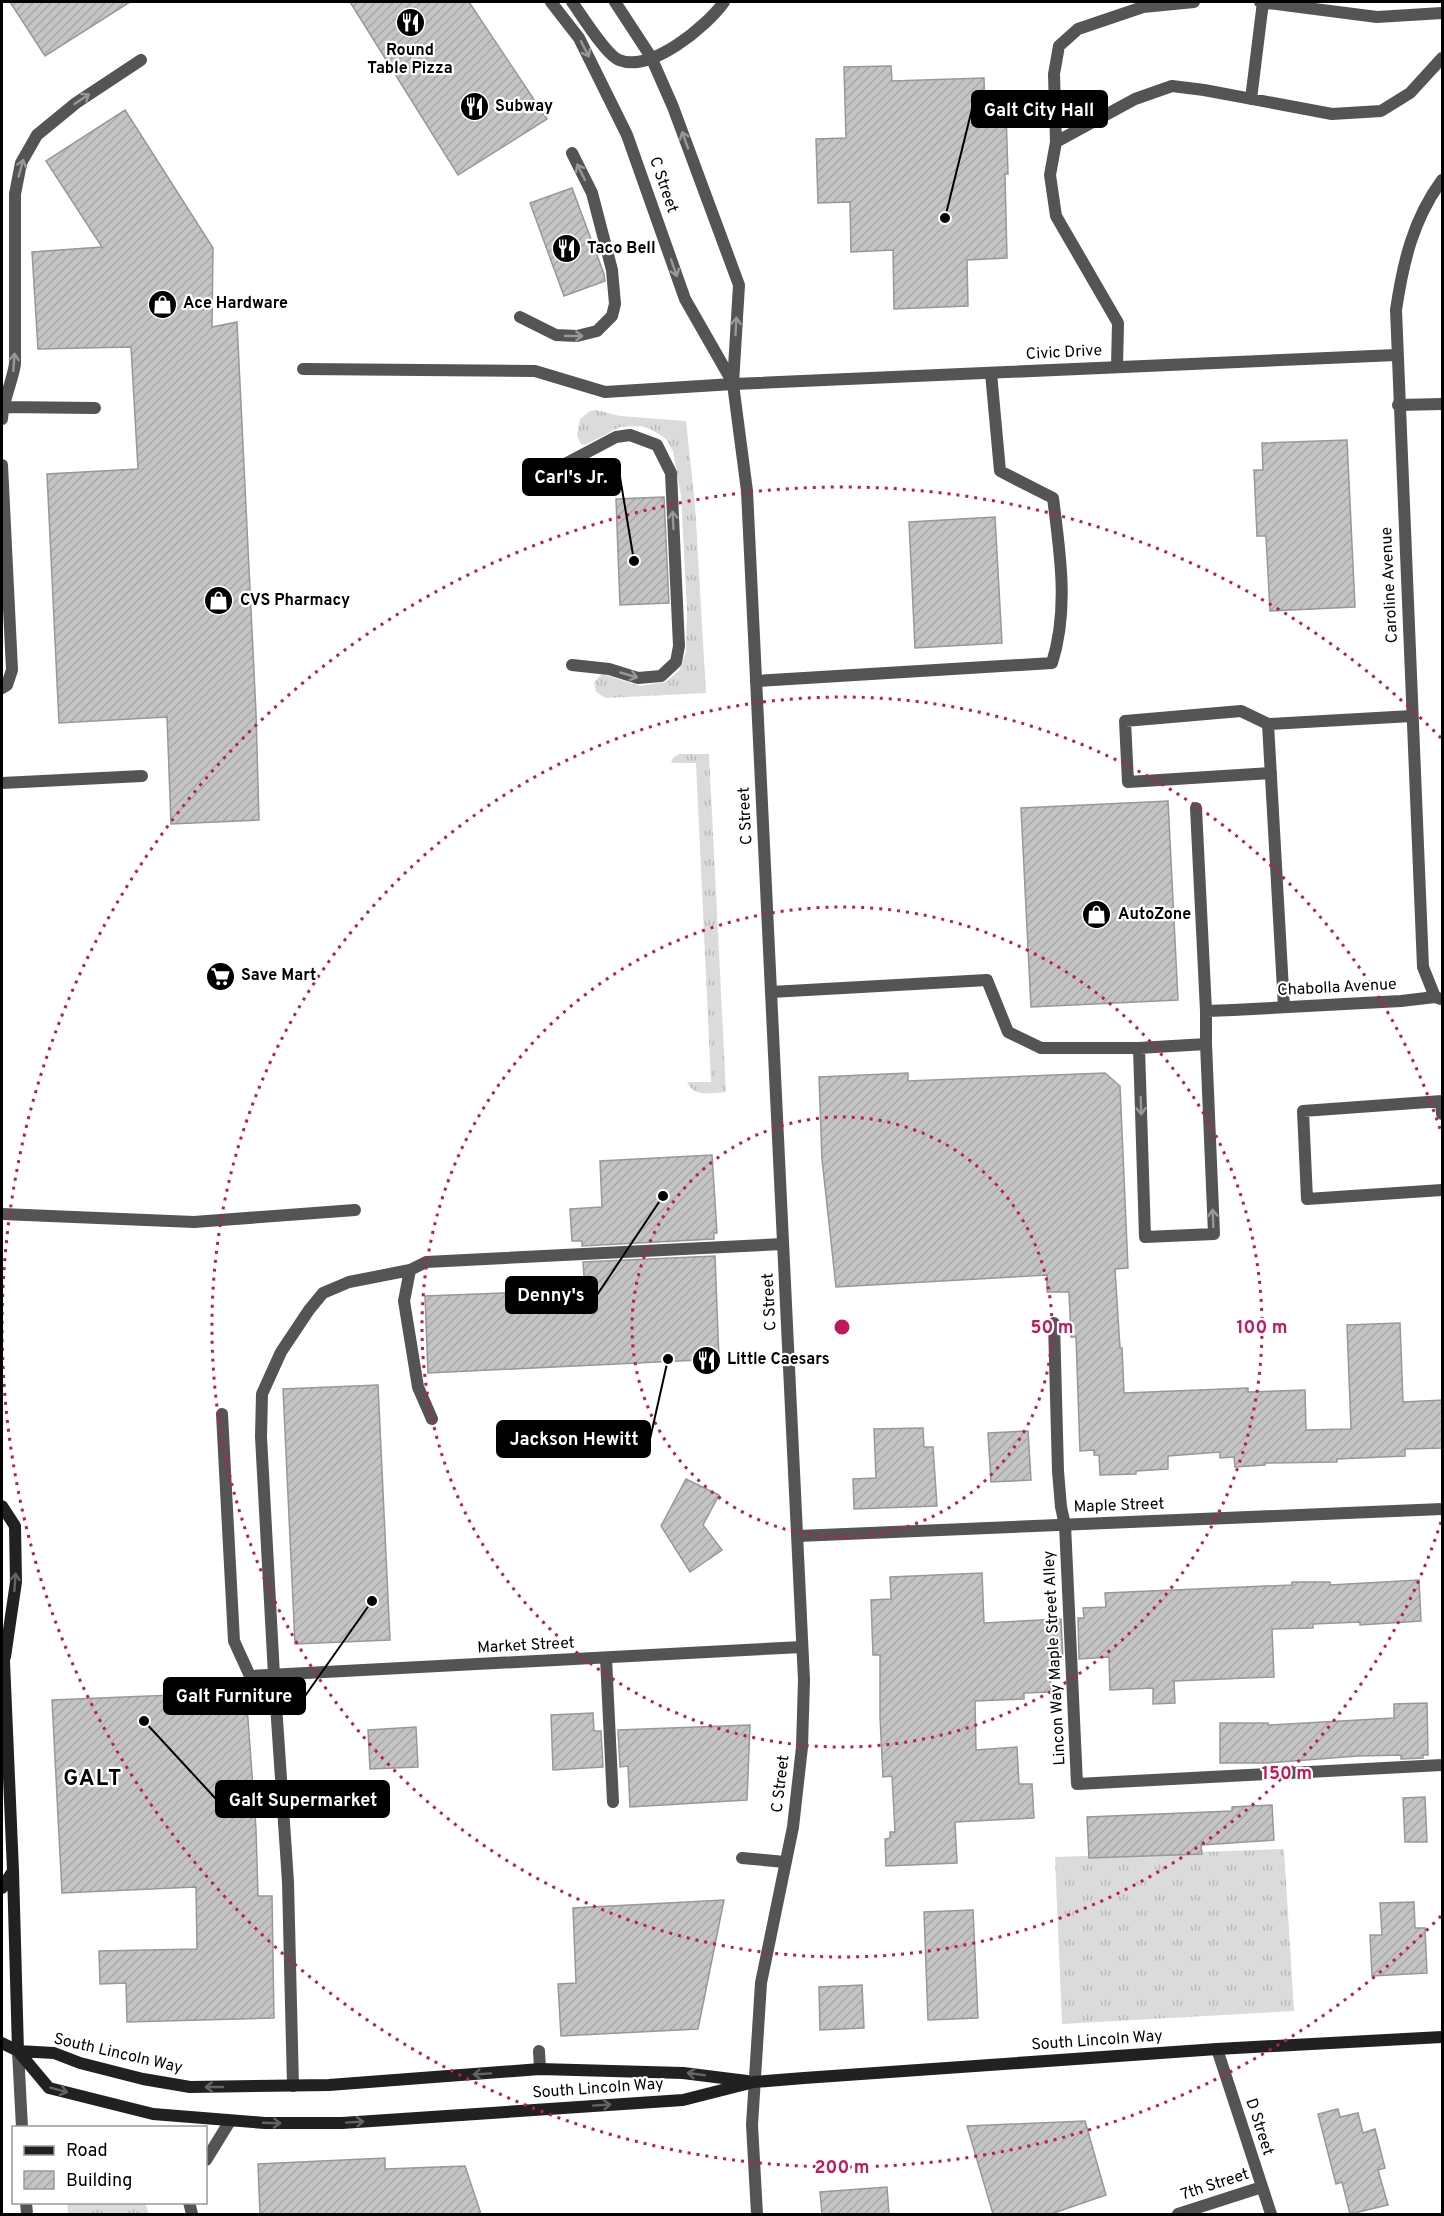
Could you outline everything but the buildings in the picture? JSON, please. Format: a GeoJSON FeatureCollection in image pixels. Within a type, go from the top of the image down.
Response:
{"type":"FeatureCollection","features":[{"type":"Feature","properties":{"kind":"main road"},"geometry":{"type":"LineString","coordinates":[[2,1506],[15,1526],[16,1582],[4,1661]]}},
{"type":"Feature","properties":{"kind":"main road"},"geometry":{"type":"LineString","coordinates":[[2,1648],[13,1871],[18,2051],[2,2043]]}},
{"type":"Feature","properties":{"kind":"main road"},"geometry":{"type":"LineString","coordinates":[[2,1888],[13,1871]]}},
{"type":"Feature","properties":{"kind":"main road","name":"South Lincoln Way"},"geometry":{"type":"LineString","coordinates":[[18,2051],[49,2088],[153,2114],[296,2124],[342,2123],[683,2100],[754,2082],[1217,2049],[1443,2037]]}},
{"type":"Feature","properties":{"kind":"main road","name":"South Lincoln Way"},"geometry":{"type":"LineString","coordinates":[[18,2051],[54,2053],[80,2063],[143,2079],[190,2087],[329,2085],[540,2069],[683,2073],[754,2082]]}},
{"type":"Feature","properties":{"kind":"street","name":"C Street"},"geometry":{"type":"LineString","coordinates":[[551,2],[579,38],[627,135],[685,299],[733,384]]}},
{"type":"Feature","properties":{"kind":"street"},"geometry":{"type":"LineString","coordinates":[[572,2],[616,59],[636,61],[651,57],[685,41],[705,25],[724,2]]}},
{"type":"Feature","properties":{"kind":"street","name":"C Street"},"geometry":{"type":"LineString","coordinates":[[615,2],[651,57],[673,107],[739,285],[733,384],[747,491],[804,1680],[802,1747],[793,1827],[761,1983],[752,2125],[757,2214]]}},
{"type":"Feature","properties":{"kind":"street"},"geometry":{"type":"LineString","coordinates":[[1117,367],[1118,323],[1056,216],[1050,175],[1056,142],[1054,74],[1059,46],[1077,29],[1143,6],[1194,2]]}},
{"type":"Feature","properties":{"kind":"street"},"geometry":{"type":"LineString","coordinates":[[1251,99],[1262,2],[1377,18],[1443,13]]}},
{"type":"Feature","properties":{"kind":"street"},"geometry":{"type":"LineString","coordinates":[[1056,142],[1135,99],[1172,86],[1332,114],[1381,111],[1410,93],[1443,58]]}},
{"type":"Feature","properties":{"kind":"street"},"geometry":{"type":"LineString","coordinates":[[96,408],[2,413],[15,364],[15,194],[21,163],[37,135],[76,103],[141,60]]}},
{"type":"Feature","properties":{"kind":"street"},"geometry":{"type":"LineString","coordinates":[[519,317],[556,335],[577,336],[597,331],[612,316],[615,304],[612,270],[592,194],[572,153]]}},
{"type":"Feature","properties":{"kind":"street","name":"Caroline Avenue"},"geometry":{"type":"LineString","coordinates":[[1439,998],[1423,967],[1398,405],[1396,310],[1402,267],[1416,226],[1443,180]]}},
{"type":"Feature","properties":{"kind":"street","name":"Civic Drive"},"geometry":{"type":"LineString","coordinates":[[303,369],[535,371],[605,392],[733,384],[1396,355]]}},
{"type":"Feature","properties":{"kind":"street"},"geometry":{"type":"LineString","coordinates":[[756,681],[1052,663],[1059,640],[1062,567],[1053,498],[1000,471],[991,373]]}},
{"type":"Feature","properties":{"kind":"street"},"geometry":{"type":"LineString","coordinates":[[1398,405],[1443,404]]}},
{"type":"Feature","properties":{"kind":"street"},"geometry":{"type":"LineString","coordinates":[[563,465],[616,437],[630,435],[657,445],[671,473],[679,646],[676,662],[661,676],[638,678],[609,669],[572,665]]}},
{"type":"Feature","properties":{"kind":"street"},"geometry":{"type":"LineString","coordinates":[[2,465],[12,670],[7,685],[2,688]]}},
{"type":"Feature","properties":{"kind":"street"},"geometry":{"type":"LineString","coordinates":[[1271,772],[1128,782],[1125,721],[1241,711],[1268,724],[1412,716]]}},
{"type":"Feature","properties":{"kind":"street"},"geometry":{"type":"LineString","coordinates":[[1268,724],[1284,1007]]}},
{"type":"Feature","properties":{"kind":"street"},"geometry":{"type":"LineString","coordinates":[[2,783],[142,776]]}},
{"type":"Feature","properties":{"kind":"street"},"geometry":{"type":"LineString","coordinates":[[1139,1048],[1145,1237],[1214,1234],[1196,807]]}},
{"type":"Feature","properties":{"kind":"street"},"geometry":{"type":"LineString","coordinates":[[771,992],[987,980],[1008,1032],[1041,1048],[1139,1048],[1206,1044]]}},
{"type":"Feature","properties":{"kind":"street","name":"Chabolla Avenue"},"geometry":{"type":"LineString","coordinates":[[1206,1011],[1439,998]]}},
{"type":"Feature","properties":{"kind":"street"},"geometry":{"type":"LineString","coordinates":[[1443,1114],[1442,1101],[1303,1111],[1307,1199],[1443,1190]]}},
{"type":"Feature","properties":{"kind":"street"},"geometry":{"type":"LineString","coordinates":[[2,1214],[194,1222],[355,1210]]}},
{"type":"Feature","properties":{"kind":"street"},"geometry":{"type":"LineString","coordinates":[[293,2086],[288,1882],[262,1448],[262,1394],[281,1352],[323,1293],[349,1282],[410,1270],[426,1262],[783,1245]]}},
{"type":"Feature","properties":{"kind":"street"},"geometry":{"type":"LineString","coordinates":[[410,1270],[404,1301],[418,1387],[432,1419]]}},
{"type":"Feature","properties":{"kind":"street"},"geometry":{"type":"LineString","coordinates":[[1054,1323],[1058,1471],[1065,1525]]}},
{"type":"Feature","properties":{"kind":"street","name":"Market Street"},"geometry":{"type":"LineString","coordinates":[[222,1414],[234,1641],[250,1676],[802,1647]]}},
{"type":"Feature","properties":{"kind":"street","name":"Maple Street"},"geometry":{"type":"LineString","coordinates":[[798,1536],[1443,1509]]}},
{"type":"Feature","properties":{"kind":"street","name":"Lincon Way Maple Street Alley"},"geometry":{"type":"LineString","coordinates":[[1065,1525],[1077,1784],[1443,1765]]}},
{"type":"Feature","properties":{"kind":"street"},"geometry":{"type":"LineString","coordinates":[[606,1658],[613,1802]]}},
{"type":"Feature","properties":{"kind":"street"},"geometry":{"type":"LineString","coordinates":[[742,1858],[785,1862]]}},
{"type":"Feature","properties":{"kind":"street","name":"D Street"},"geometry":{"type":"LineString","coordinates":[[1217,2049],[1271,2214]]}},
{"type":"Feature","properties":{"kind":"street"},"geometry":{"type":"LineString","coordinates":[[18,2051],[22,2126]]}},
{"type":"Feature","properties":{"kind":"street"},"geometry":{"type":"LineString","coordinates":[[540,2051],[540,2069]]}},
{"type":"Feature","properties":{"kind":"street"},"geometry":{"type":"LineString","coordinates":[[207,2158],[230,2121]]}},
{"type":"Feature","properties":{"kind":"street","name":"7th Street"},"geometry":{"type":"LineString","coordinates":[[1178,2214],[1262,2187]]}},
{"type":"Feature","properties":{"kind":"green space"},"geometry":{"type":"Polygon","coordinates":[[[596,410],[620,416],[686,421],[695,505],[706,693],[606,698],[596,692],[594,682],[602,674],[640,686],[665,682],[679,671],[686,652],[687,611],[681,496],[673,451],[666,439],[641,426],[620,427],[585,445],[581,444],[577,436],[580,419],[590,411],[596,410]]]}},
{"type":"Feature","properties":{"kind":"green space"},"geometry":{"type":"Polygon","coordinates":[[[679,754],[709,754],[726,1092],[698,1092],[687,1082],[711,1082],[696,763],[671,763],[673,758],[679,754]]]}},
{"type":"Feature","properties":{"kind":"green space"},"geometry":{"type":"Polygon","coordinates":[[[1284,1849],[1294,2011],[1062,2024],[1055,1857],[1284,1849]]]}},
{"type":"Feature","properties":{"kind":"green space"},"geometry":{"type":"Polygon","coordinates":[[[67,2204],[145,2204],[149,2214],[68,2214],[67,2204]]]}},
{"type":"Feature","properties":{"kind":"place","name":"Round Table Pizza"},"geometry":{"type":"Point","coordinates":[410,23]}},
{"type":"Feature","properties":{"kind":"place","name":"Subway"},"geometry":{"type":"Point","coordinates":[474,107]}},
{"type":"Feature","properties":{"kind":"place","name":"Galt City Hall"},"geometry":{"type":"Point","coordinates":[945,218]}},
{"type":"Feature","properties":{"kind":"place","name":"Taco Bell"},"geometry":{"type":"Point","coordinates":[566,249]}},
{"type":"Feature","properties":{"kind":"place","name":"Ace Hardware"},"geometry":{"type":"Point","coordinates":[162,304]}},
{"type":"Feature","properties":{"kind":"place","name":"Carl's Jr."},"geometry":{"type":"Point","coordinates":[634,561]}},
{"type":"Feature","properties":{"kind":"place","name":"CVS Pharmacy"},"geometry":{"type":"Point","coordinates":[219,601]}},
{"type":"Feature","properties":{"kind":"place","name":"AutoZone"},"geometry":{"type":"Point","coordinates":[1097,915]}},
{"type":"Feature","properties":{"kind":"place","name":"Save Mart"},"geometry":{"type":"Point","coordinates":[220,976]}},
{"type":"Feature","properties":{"kind":"place","name":"Denny's"},"geometry":{"type":"Point","coordinates":[663,1196]}},
{"type":"Feature","properties":{"kind":"place","name":"Jackson Hewitt"},"geometry":{"type":"Point","coordinates":[668,1359]}},
{"type":"Feature","properties":{"kind":"place","name":"Little Caesars"},"geometry":{"type":"Point","coordinates":[706,1360]}},
{"type":"Feature","properties":{"kind":"place","name":"Galt Furniture"},"geometry":{"type":"Point","coordinates":[372,1601]}},
{"type":"Feature","properties":{"kind":"place","name":"Galt Supermarket"},"geometry":{"type":"Point","coordinates":[144,1721]}},
{"type":"Feature","properties":{"kind":"district","name":"GALT"},"geometry":{"type":"Point","coordinates":[93,1779]}}]}
